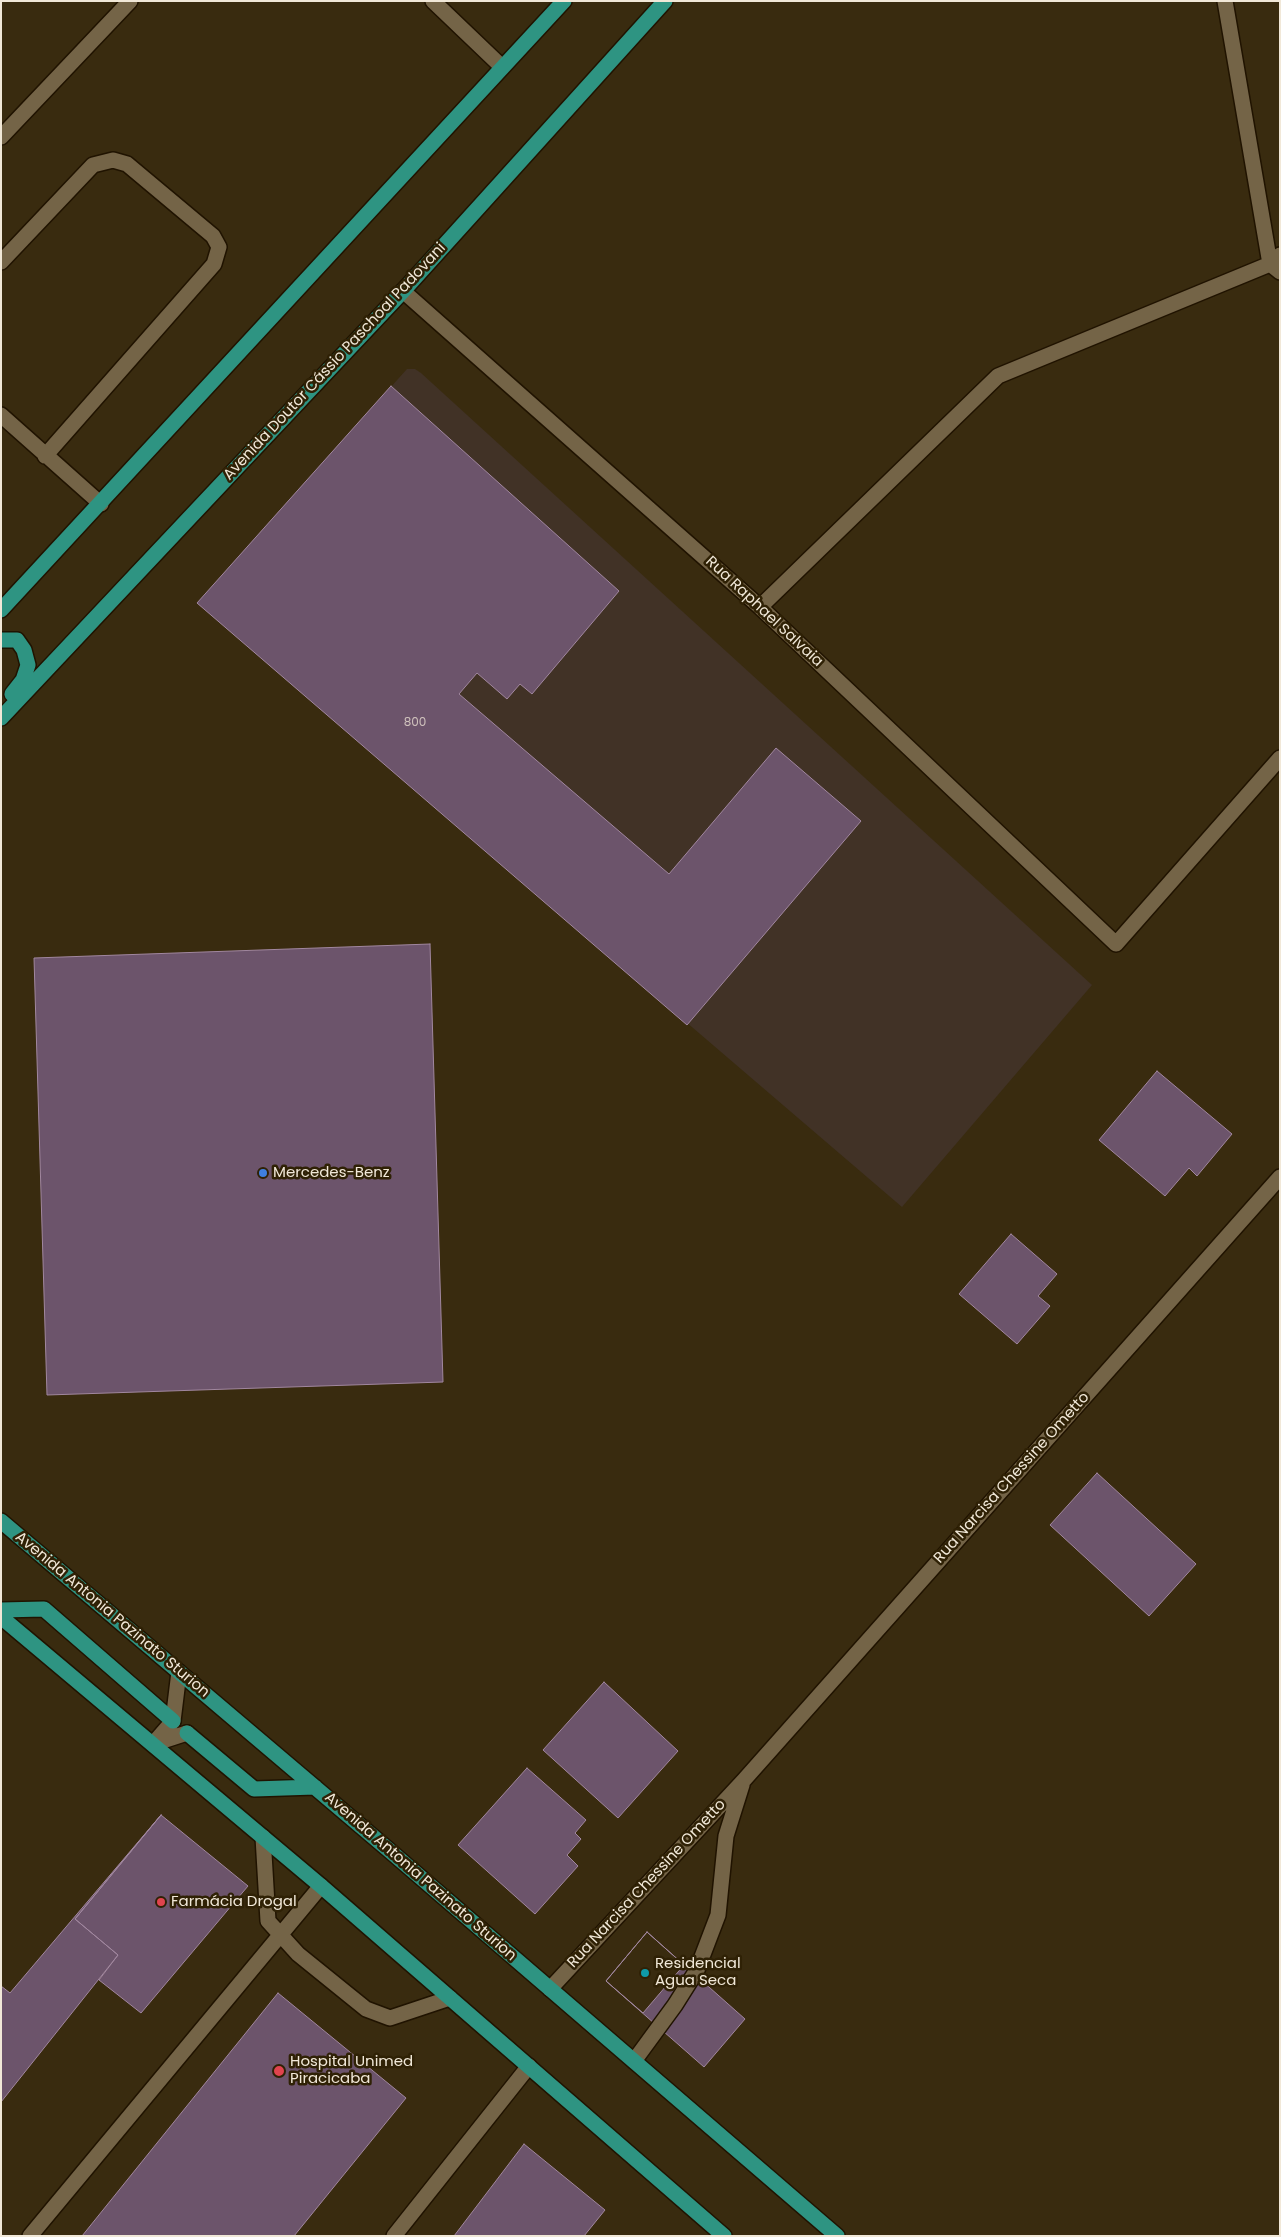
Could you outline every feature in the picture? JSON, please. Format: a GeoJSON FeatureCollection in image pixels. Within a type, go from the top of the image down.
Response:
{"type":"FeatureCollection","features":[{"type":"Feature","properties":{"kind":"main road"},"geometry":{"type":"LineString","coordinates":[[1,610],[564,1]]}},
{"type":"Feature","properties":{"kind":"main road","name":"Avenida Doutor Cássio Paschoal Padovani"},"geometry":{"type":"LineString","coordinates":[[4,715],[403,291],[665,1]]}},
{"type":"Feature","properties":{"kind":"main road"},"geometry":{"type":"LineString","coordinates":[[1,640],[17,640],[24,650],[28,665],[23,680],[11,695],[4,715]]}},
{"type":"Feature","properties":{"kind":"main road","name":"Avenida Antonia Pazinato Sturion"},"geometry":{"type":"LineString","coordinates":[[1,1521],[550,1989],[836,2236]]}},
{"type":"Feature","properties":{"kind":"main road"},"geometry":{"type":"LineString","coordinates":[[1,1610],[44,1609],[173,1721]]}},
{"type":"Feature","properties":{"kind":"main road"},"geometry":{"type":"LineString","coordinates":[[1,1617],[321,1886],[724,2236]]}},
{"type":"Feature","properties":{"kind":"main road"},"geometry":{"type":"LineString","coordinates":[[187,1733],[254,1789],[315,1788]]}},
{"type":"Feature","properties":{"kind":"street"},"geometry":{"type":"LineString","coordinates":[[1,137],[130,1]]}},
{"type":"Feature","properties":{"kind":"street"},"geometry":{"type":"LineString","coordinates":[[432,1],[502,67]]}},
{"type":"Feature","properties":{"kind":"street"},"geometry":{"type":"LineString","coordinates":[[760,607],[998,376],[1276,264],[1225,1]]}},
{"type":"Feature","properties":{"kind":"street"},"geometry":{"type":"LineString","coordinates":[[1,262],[93,165],[113,160],[127,164],[213,236],[219,247],[214,264],[45,456]]}},
{"type":"Feature","properties":{"kind":"street","name":"Rua Raphael Salvaia"},"geometry":{"type":"LineString","coordinates":[[403,291],[760,607],[1116,944],[1280,758]]}},
{"type":"Feature","properties":{"kind":"street"},"geometry":{"type":"LineString","coordinates":[[1,415],[101,504]]}},
{"type":"Feature","properties":{"kind":"street","name":"Rua Narcisa Chessine Ometto"},"geometry":{"type":"LineString","coordinates":[[550,1989],[744,1780],[1280,1177]]}},
{"type":"Feature","properties":{"kind":"street"},"geometry":{"type":"LineString","coordinates":[[153,1744],[173,1721],[179,1672]]}},
{"type":"Feature","properties":{"kind":"street"},"geometry":{"type":"LineString","coordinates":[[153,1744],[187,1733]]}},
{"type":"Feature","properties":{"kind":"street","name":"Rua Narcisa Chessine Ometto"},"geometry":{"type":"LineString","coordinates":[[634,2062],[675,2005],[697,1970],[718,1915],[726,1836],[744,1780]]}},
{"type":"Feature","properties":{"kind":"street"},"geometry":{"type":"LineString","coordinates":[[263,1837],[268,1921],[298,1954],[366,2009],[390,2018],[450,1998]]}},
{"type":"Feature","properties":{"kind":"street"},"geometry":{"type":"LineString","coordinates":[[30,2236],[321,1886]]}},
{"type":"Feature","properties":{"kind":"street"},"geometry":{"type":"LineString","coordinates":[[394,2236],[529,2066]]}},
{"type":"Feature","properties":{"kind":"shaded area"},"geometry":{"type":"Polygon","coordinates":[[[407,369],[415,369],[421,373],[1092,985],[902,1207],[197,603],[407,369]]]}},
{"type":"Feature","properties":{"kind":"building"},"geometry":{"type":"Polygon","coordinates":[[[391,386],[619,591],[532,694],[520,684],[507,699],[477,673],[459,694],[669,874],[776,748],[861,821],[687,1025],[197,603],[391,386]]]}},
{"type":"Feature","properties":{"kind":"building"},"geometry":{"type":"Polygon","coordinates":[[[430,944],[443,1382],[47,1395],[34,958],[430,944]]]}},
{"type":"Feature","properties":{"kind":"building"},"geometry":{"type":"Polygon","coordinates":[[[1157,1071],[1232,1134],[1197,1176],[1189,1168],[1165,1196],[1099,1140],[1157,1071]]]}},
{"type":"Feature","properties":{"kind":"building"},"geometry":{"type":"Polygon","coordinates":[[[1011,1234],[1057,1274],[1038,1296],[1050,1306],[1017,1344],[959,1294],[1011,1234]]]}},
{"type":"Feature","properties":{"kind":"building"},"geometry":{"type":"Polygon","coordinates":[[[1097,1473],[1196,1564],[1149,1616],[1050,1525],[1097,1473]]]}},
{"type":"Feature","properties":{"kind":"building"},"geometry":{"type":"Polygon","coordinates":[[[604,1682],[678,1751],[618,1818],[543,1750],[604,1682]]]}},
{"type":"Feature","properties":{"kind":"building"},"geometry":{"type":"Polygon","coordinates":[[[527,1768],[586,1820],[575,1833],[581,1839],[567,1855],[578,1866],[535,1914],[458,1845],[527,1768]]]}},
{"type":"Feature","properties":{"kind":"building","name":"Farmácia Drogal"},"geometry":{"type":"Polygon","coordinates":[[[161,1815],[248,1886],[141,2013],[99,1980],[118,1955],[75,1919],[161,1815]]]}},
{"type":"Feature","properties":{"kind":"building"},"geometry":{"type":"Polygon","coordinates":[[[161,1815],[75,1919],[118,1955],[1,2102],[1,1986],[10,1993],[161,1815]]]}},
{"type":"Feature","properties":{"kind":"building"},"geometry":{"type":"Polygon","coordinates":[[[647,1932],[745,2019],[704,2067],[606,1981],[647,1932]]]}},
{"type":"Feature","properties":{"kind":"building","name":"Residencial Agua Seca"},"geometry":{"type":"Polygon","coordinates":[[[647,1932],[684,1965],[643,2013],[606,1981],[647,1932]]]}},
{"type":"Feature","properties":{"kind":"building"},"geometry":{"type":"Polygon","coordinates":[[[278,1993],[406,2098],[294,2236],[82,2236],[278,1993]]]}},
{"type":"Feature","properties":{"kind":"building"},"geometry":{"type":"Polygon","coordinates":[[[524,2144],[605,2210],[584,2236],[454,2236],[524,2144]]]}},
{"type":"Feature","properties":{"kind":"place","name":"Mercedes-Benz"},"geometry":{"type":"Point","coordinates":[263,1173]}},
{"type":"Feature","properties":{"kind":"place","name":"Farmácia Drogal"},"geometry":{"type":"Point","coordinates":[161,1902]}},
{"type":"Feature","properties":{"kind":"place","name":"Residencial Agua Seca"},"geometry":{"type":"Point","coordinates":[645,1973]}},
{"type":"Feature","properties":{"kind":"place","name":"Hospital Unimed Piracicaba"},"geometry":{"type":"Point","coordinates":[279,2071]}}]}
